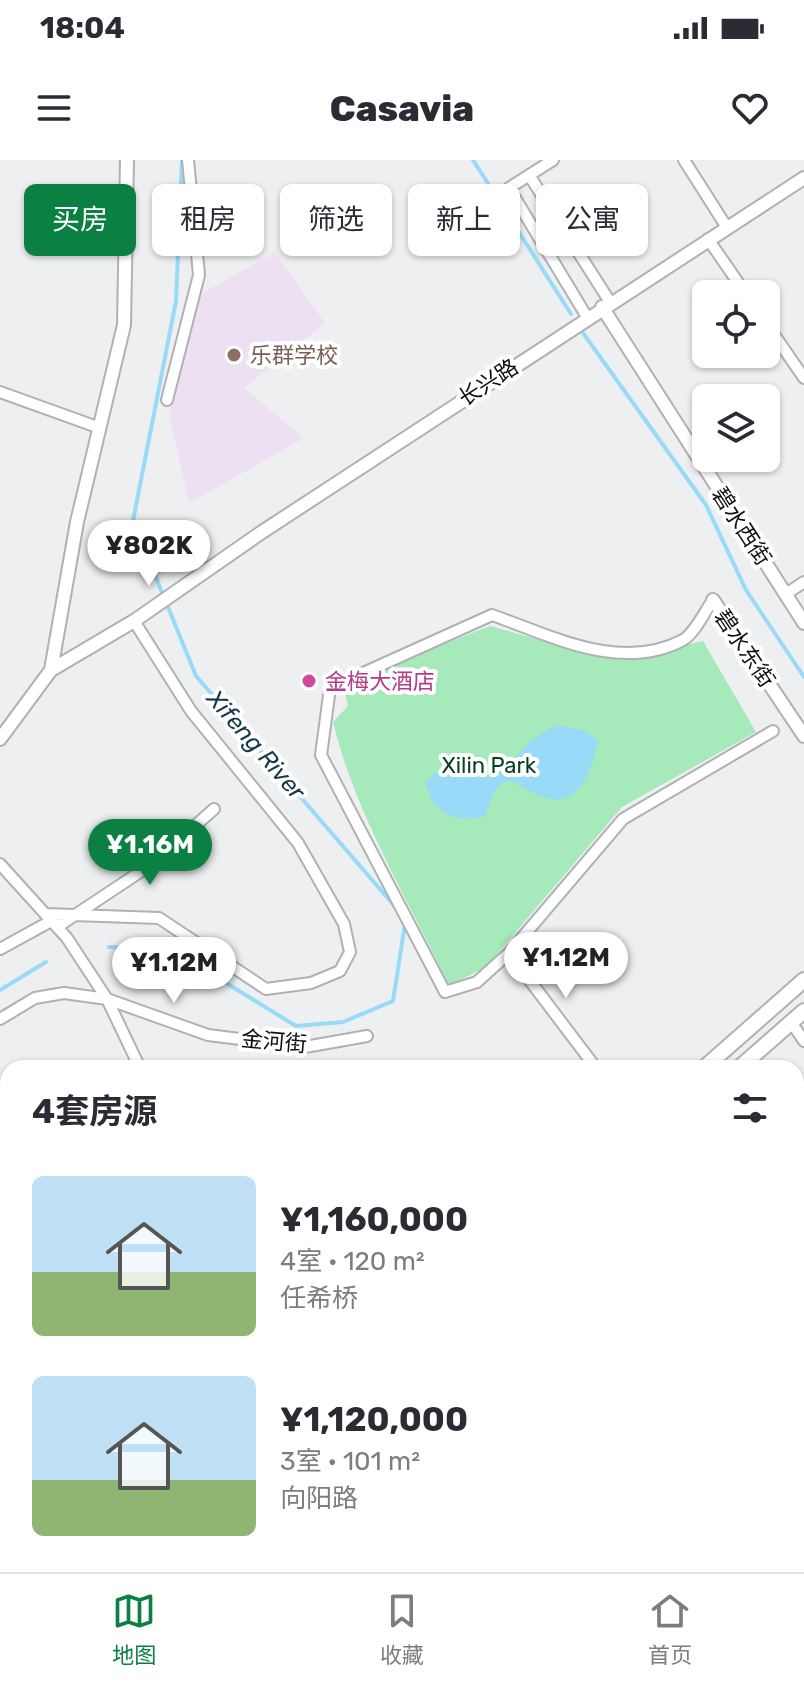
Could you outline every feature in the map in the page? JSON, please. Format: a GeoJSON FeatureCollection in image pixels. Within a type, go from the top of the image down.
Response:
{"type":"FeatureCollection","features":[{"type":"Feature","properties":{"kind":"main road"},"geometry":{"type":"LineString","coordinates":[[713,1060],[804,980]]}},
{"type":"Feature","properties":{"kind":"main road"},"geometry":{"type":"LineString","coordinates":[[748,1060],[804,1011]]}},
{"type":"Feature","properties":{"kind":"street"},"geometry":{"type":"LineString","coordinates":[[51,670],[77,522],[124,325],[127,160]]}},
{"type":"Feature","properties":{"kind":"street"},"geometry":{"type":"LineString","coordinates":[[167,400],[199,275],[188,160]]}},
{"type":"Feature","properties":{"kind":"street"},"geometry":{"type":"LineString","coordinates":[[553,160],[509,188],[587,317]]}},
{"type":"Feature","properties":{"kind":"street"},"geometry":{"type":"LineString","coordinates":[[684,160],[726,226]]}},
{"type":"Feature","properties":{"kind":"street"},"geometry":{"type":"LineString","coordinates":[[529,175],[606,305]]}},
{"type":"Feature","properties":{"kind":"street","name":"长兴路"},"geometry":{"type":"LineString","coordinates":[[138,618],[587,317],[804,178]]}},
{"type":"Feature","properties":{"kind":"street"},"geometry":{"type":"LineString","coordinates":[[708,239],[736,280]]}},
{"type":"Feature","properties":{"kind":"street","name":"碧水西街"},"geometry":{"type":"LineString","coordinates":[[606,305],[804,623]]}},
{"type":"Feature","properties":{"kind":"street"},"geometry":{"type":"LineString","coordinates":[[780,343],[804,378]]}},
{"type":"Feature","properties":{"kind":"street"},"geometry":{"type":"LineString","coordinates":[[0,392],[100,428]]}},
{"type":"Feature","properties":{"kind":"street"},"geometry":{"type":"LineString","coordinates":[[786,594],[804,582]]}},
{"type":"Feature","properties":{"kind":"street"},"geometry":{"type":"LineString","coordinates":[[713,600],[686,639],[632,654],[596,652],[492,615],[330,688],[321,755],[445,992],[477,982],[509,953],[623,819],[773,731]]}},
{"type":"Feature","properties":{"kind":"street","name":"碧水东街"},"geometry":{"type":"LineString","coordinates":[[713,600],[804,736]]}},
{"type":"Feature","properties":{"kind":"street"},"geometry":{"type":"LineString","coordinates":[[0,739],[51,670],[138,618],[191,711],[298,843],[344,924],[350,952],[340,971],[311,983],[266,989],[159,918],[75,914],[51,921],[0,949]]}},
{"type":"Feature","properties":{"kind":"street"},"geometry":{"type":"LineString","coordinates":[[51,921],[75,914],[152,864],[214,809]]}},
{"type":"Feature","properties":{"kind":"street"},"geometry":{"type":"LineString","coordinates":[[0,864],[67,938],[107,999],[136,1060]]}},
{"type":"Feature","properties":{"kind":"street"},"geometry":{"type":"LineString","coordinates":[[509,953],[590,1060]]}},
{"type":"Feature","properties":{"kind":"street","name":"金河街"},"geometry":{"type":"LineString","coordinates":[[0,1019],[35,998],[64,993],[107,999],[208,1035],[305,1047],[367,1036]]}},
{"type":"Feature","properties":{"kind":"street"},"geometry":{"type":"LineString","coordinates":[[791,1022],[804,1041]]}},
{"type":"Feature","properties":{"kind":"shaded area","name":"乐群学校"},"geometry":{"type":"Polygon","coordinates":[[[275,253],[325,323],[244,388],[304,438],[189,503],[169,414],[199,295],[275,253]]]}},
{"type":"Feature","properties":{"kind":"green space","name":"Xilin Park"},"geometry":{"type":"Polygon","coordinates":[[[490,626],[605,658],[640,656],[703,641],[756,732],[622,807],[485,968],[449,985],[369,823],[333,722],[348,706],[343,684],[490,626]]]}},
{"type":"Feature","properties":{"kind":"water"},"geometry":{"type":"Polygon","coordinates":[[[557,725],[586,731],[598,741],[589,772],[577,791],[568,797],[547,798],[517,784],[504,782],[492,798],[485,816],[465,819],[447,814],[434,802],[426,783],[436,773],[452,767],[475,777],[493,776],[533,739],[557,725]]]}},
{"type":"Feature","properties":{"kind":"waterway","name":"Xifeng River"},"geometry":{"type":"LineString","coordinates":[[182,160],[176,301],[133,521],[196,676],[398,910]]}},
{"type":"Feature","properties":{"kind":"waterway"},"geometry":{"type":"LineString","coordinates":[[473,160],[571,314]]}},
{"type":"Feature","properties":{"kind":"waterway"},"geometry":{"type":"LineString","coordinates":[[583,333],[706,505],[746,590],[804,677]]}},
{"type":"Feature","properties":{"kind":"waterway","name":"Xifeng River"},"geometry":{"type":"LineString","coordinates":[[109,947],[171,949],[296,1026],[343,1022],[393,1001],[405,924]]}},
{"type":"Feature","properties":{"kind":"waterway","name":"Xifeng River"},"geometry":{"type":"LineString","coordinates":[[0,990],[46,962]]}},
{"type":"Feature","properties":{"kind":"place","name":"乐群学校"},"geometry":{"type":"Point","coordinates":[234,355]}},
{"type":"Feature","properties":{"kind":"place","name":"金梅大酒店"},"geometry":{"type":"Point","coordinates":[309,681]}}]}
